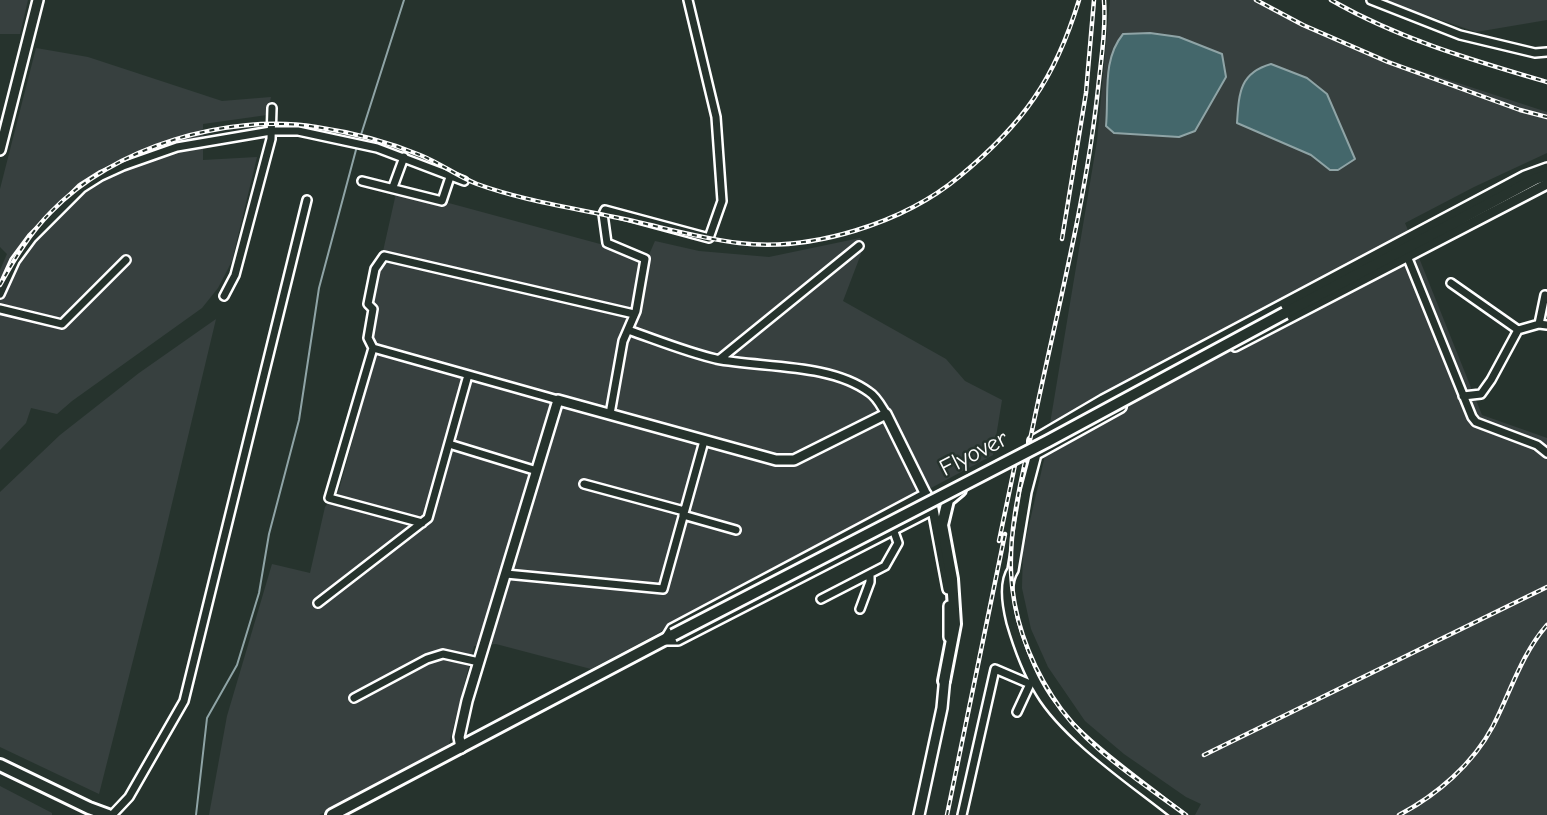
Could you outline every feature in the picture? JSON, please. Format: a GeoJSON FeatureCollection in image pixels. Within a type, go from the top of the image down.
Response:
{"type":"FeatureCollection","features":[{"type":"Feature","properties":{"kind":"main road","name":"Flyover"},"geometry":{"type":"LineString","coordinates":[[332,815],[1547,175]]}},
{"type":"Feature","properties":{"kind":"main road"},"geometry":{"type":"LineString","coordinates":[[944,681],[955,624],[952,579],[942,526],[944,513],[953,494],[987,475],[991,469]]}},
{"type":"Feature","properties":{"kind":"main road"},"geometry":{"type":"LineString","coordinates":[[0,759],[32,778]]}},
{"type":"Feature","properties":{"kind":"main road"},"geometry":{"type":"LineString","coordinates":[[0,765],[91,803],[96,809],[110,815]]}},
{"type":"Feature","properties":{"kind":"street"},"geometry":{"type":"LineString","coordinates":[[0,150],[38,0]]}},
{"type":"Feature","properties":{"kind":"street"},"geometry":{"type":"LineString","coordinates":[[610,414],[623,341],[634,314],[645,260],[607,243],[603,214],[605,209],[709,238],[722,201],[716,117],[688,0]]}},
{"type":"Feature","properties":{"kind":"street"},"geometry":{"type":"LineString","coordinates":[[1371,0],[1460,35],[1535,53],[1547,52]]}},
{"type":"Feature","properties":{"kind":"street"},"geometry":{"type":"LineString","coordinates":[[224,296],[235,275],[271,131],[272,108]]}},
{"type":"Feature","properties":{"kind":"street"},"geometry":{"type":"LineString","coordinates":[[0,294],[15,261],[32,238],[82,188],[100,176],[177,147],[271,131],[320,135],[377,148],[464,180]]}},
{"type":"Feature","properties":{"kind":"street"},"geometry":{"type":"LineString","coordinates":[[393,187],[404,157]]}},
{"type":"Feature","properties":{"kind":"street"},"geometry":{"type":"LineString","coordinates":[[1343,281],[1525,176],[1547,168]]}},
{"type":"Feature","properties":{"kind":"street"},"geometry":{"type":"LineString","coordinates":[[362,181],[442,201],[450,177]]}},
{"type":"Feature","properties":{"kind":"street"},"geometry":{"type":"LineString","coordinates":[[1343,281],[1407,256],[1547,184]]}},
{"type":"Feature","properties":{"kind":"street"},"geometry":{"type":"LineString","coordinates":[[110,815],[129,797],[184,701],[307,200]]}},
{"type":"Feature","properties":{"kind":"street"},"geometry":{"type":"LineString","coordinates":[[720,359],[859,246]]}},
{"type":"Feature","properties":{"kind":"street"},"geometry":{"type":"LineString","coordinates":[[422,523],[329,498],[373,348],[368,338],[373,309],[368,304],[375,269],[384,256],[634,314]]}},
{"type":"Feature","properties":{"kind":"street"},"geometry":{"type":"LineString","coordinates":[[1407,256],[1476,422],[1538,445],[1547,453]]}},
{"type":"Feature","properties":{"kind":"street"},"geometry":{"type":"LineString","coordinates":[[0,309],[62,324],[126,260]]}},
{"type":"Feature","properties":{"kind":"street"},"geometry":{"type":"LineString","coordinates":[[1451,284],[1518,330],[1543,325],[1545,295]]}},
{"type":"Feature","properties":{"kind":"street"},"geometry":{"type":"LineString","coordinates":[[1036,454],[1033,452],[1033,441],[1063,423],[1301,304]]}},
{"type":"Feature","properties":{"kind":"street"},"geometry":{"type":"LineString","coordinates":[[1177,815],[1070,728],[1041,693],[1019,645],[1010,615],[1007,581],[1013,570],[1026,492],[1036,454],[1301,304]]}},
{"type":"Feature","properties":{"kind":"street"},"geometry":{"type":"LineString","coordinates":[[628,330],[688,352],[821,373],[848,381],[869,392],[879,401],[933,509],[948,586],[949,636],[942,708],[919,815]]}},
{"type":"Feature","properties":{"kind":"street"},"geometry":{"type":"LineString","coordinates":[[1463,396],[1481,394],[1518,330]]}},
{"type":"Feature","properties":{"kind":"street"},"geometry":{"type":"LineString","coordinates":[[373,348],[776,460],[794,460],[886,414]]}},
{"type":"Feature","properties":{"kind":"street"},"geometry":{"type":"LineString","coordinates":[[318,603],[428,518],[468,375]]}},
{"type":"Feature","properties":{"kind":"street"},"geometry":{"type":"LineString","coordinates":[[461,748],[459,737],[479,662],[558,400]]}},
{"type":"Feature","properties":{"kind":"street"},"geometry":{"type":"LineString","coordinates":[[506,574],[663,589],[704,441]]}},
{"type":"Feature","properties":{"kind":"street"},"geometry":{"type":"LineString","coordinates":[[449,444],[537,471]]}},
{"type":"Feature","properties":{"kind":"street"},"geometry":{"type":"LineString","coordinates":[[584,484],[736,530]]}},
{"type":"Feature","properties":{"kind":"street"},"geometry":{"type":"LineString","coordinates":[[926,494],[672,629],[669,638],[678,640],[933,509]]}},
{"type":"Feature","properties":{"kind":"street"},"geometry":{"type":"LineString","coordinates":[[821,599],[885,566],[898,543],[893,530]]}},
{"type":"Feature","properties":{"kind":"street"},"geometry":{"type":"LineString","coordinates":[[860,609],[870,582],[870,574]]}},
{"type":"Feature","properties":{"kind":"street"},"geometry":{"type":"LineString","coordinates":[[354,698],[427,659],[443,654],[479,662]]}},
{"type":"Feature","properties":{"kind":"street"},"geometry":{"type":"LineString","coordinates":[[962,815],[995,669],[1030,684],[1017,712]]}},
{"type":"Feature","properties":{"kind":"shaded area"},"geometry":{"type":"Polygon","coordinates":[[[0,0],[28,0],[20,34],[0,34],[0,0]]]}},
{"type":"Feature","properties":{"kind":"shaded area"},"geometry":{"type":"Polygon","coordinates":[[[1110,0],[1258,0],[1315,29],[1403,65],[1547,112],[1547,153],[1405,223],[1482,415],[1547,438],[1547,815],[1195,815],[1201,804],[1186,797],[1124,754],[1085,721],[1048,667],[1031,629],[1022,588],[1023,551],[1044,460],[1097,141],[1110,0]]]}},
{"type":"Feature","properties":{"kind":"shaded area"},"geometry":{"type":"Polygon","coordinates":[[[1382,0],[1547,0],[1547,20],[1476,32],[1382,0]]]}},
{"type":"Feature","properties":{"kind":"shaded area"},"geometry":{"type":"Polygon","coordinates":[[[36,48],[88,57],[222,101],[271,97],[267,115],[203,124],[203,160],[257,157],[232,261],[218,288],[202,308],[57,414],[31,408],[26,423],[0,450],[0,270],[7,254],[0,247],[0,189],[36,48]]]}},
{"type":"Feature","properties":{"kind":"shaded area"},"geometry":{"type":"Polygon","coordinates":[[[397,189],[648,257],[655,241],[699,251],[769,257],[860,238],[864,246],[843,301],[946,359],[965,381],[1002,400],[993,455],[591,669],[496,644],[474,646],[448,748],[319,815],[209,815],[227,716],[272,564],[310,573],[325,507],[339,490],[376,355],[364,336],[397,189]]]}},
{"type":"Feature","properties":{"kind":"shaded area"},"geometry":{"type":"Polygon","coordinates":[[[216,319],[99,794],[0,747],[0,492],[60,435],[139,373],[216,319]]]}},
{"type":"Feature","properties":{"kind":"shaded area"},"geometry":{"type":"Polygon","coordinates":[[[0,786],[52,813],[52,815],[0,815],[0,786]]]}},
{"type":"Feature","properties":{"kind":"water"},"geometry":{"type":"Polygon","coordinates":[[[1150,33],[1179,37],[1222,54],[1226,77],[1195,131],[1179,137],[1114,133],[1106,126],[1109,66],[1116,44],[1123,34],[1150,33]]]}},
{"type":"Feature","properties":{"kind":"water"},"geometry":{"type":"Polygon","coordinates":[[[1271,64],[1307,78],[1327,94],[1355,159],[1338,170],[1330,170],[1311,155],[1237,123],[1240,94],[1247,79],[1260,68],[1271,64]]]}},
{"type":"Feature","properties":{"kind":"waterway"},"geometry":{"type":"LineString","coordinates":[[359,141],[404,0]]}},
{"type":"Feature","properties":{"kind":"waterway"},"geometry":{"type":"LineString","coordinates":[[196,815],[207,718],[237,665],[259,593],[269,534],[299,420],[319,288],[357,146]]}},
{"type":"Feature","properties":{"kind":"railway"},"geometry":{"type":"LineString","coordinates":[[0,285],[23,246],[43,220],[77,189],[106,169],[174,140],[246,125],[316,127],[355,135],[420,155],[470,181],[494,190],[692,235],[767,245],[826,238],[856,230],[912,208],[937,193],[982,157],[1019,118],[1047,77],[1070,28],[1079,0]]}},
{"type":"Feature","properties":{"kind":"railway"},"geometry":{"type":"LineString","coordinates":[[1062,239],[1086,93],[1094,0]]}},
{"type":"Feature","properties":{"kind":"railway"},"geometry":{"type":"LineString","coordinates":[[1104,0],[1103,45],[1093,131],[1070,256],[1018,496],[1012,534],[1012,589],[1029,652],[1043,682],[1065,714],[1079,731],[1113,761],[1186,815]]}},
{"type":"Feature","properties":{"kind":"railway"},"geometry":{"type":"LineString","coordinates":[[1256,0],[1303,25],[1388,62],[1520,110],[1547,117]]}},
{"type":"Feature","properties":{"kind":"railway"},"geometry":{"type":"LineString","coordinates":[[1331,0],[1409,37],[1547,82]]}},
{"type":"Feature","properties":{"kind":"railway"},"geometry":{"type":"LineString","coordinates":[[999,541],[1017,455]]}},
{"type":"Feature","properties":{"kind":"railway"},"geometry":{"type":"LineString","coordinates":[[947,815],[1005,534]]}},
{"type":"Feature","properties":{"kind":"railway"},"geometry":{"type":"LineString","coordinates":[[1204,755],[1547,587]]}},
{"type":"Feature","properties":{"kind":"railway"},"geometry":{"type":"LineString","coordinates":[[1399,815],[1440,788],[1475,753],[1493,726],[1530,648],[1547,625]]}}]}
